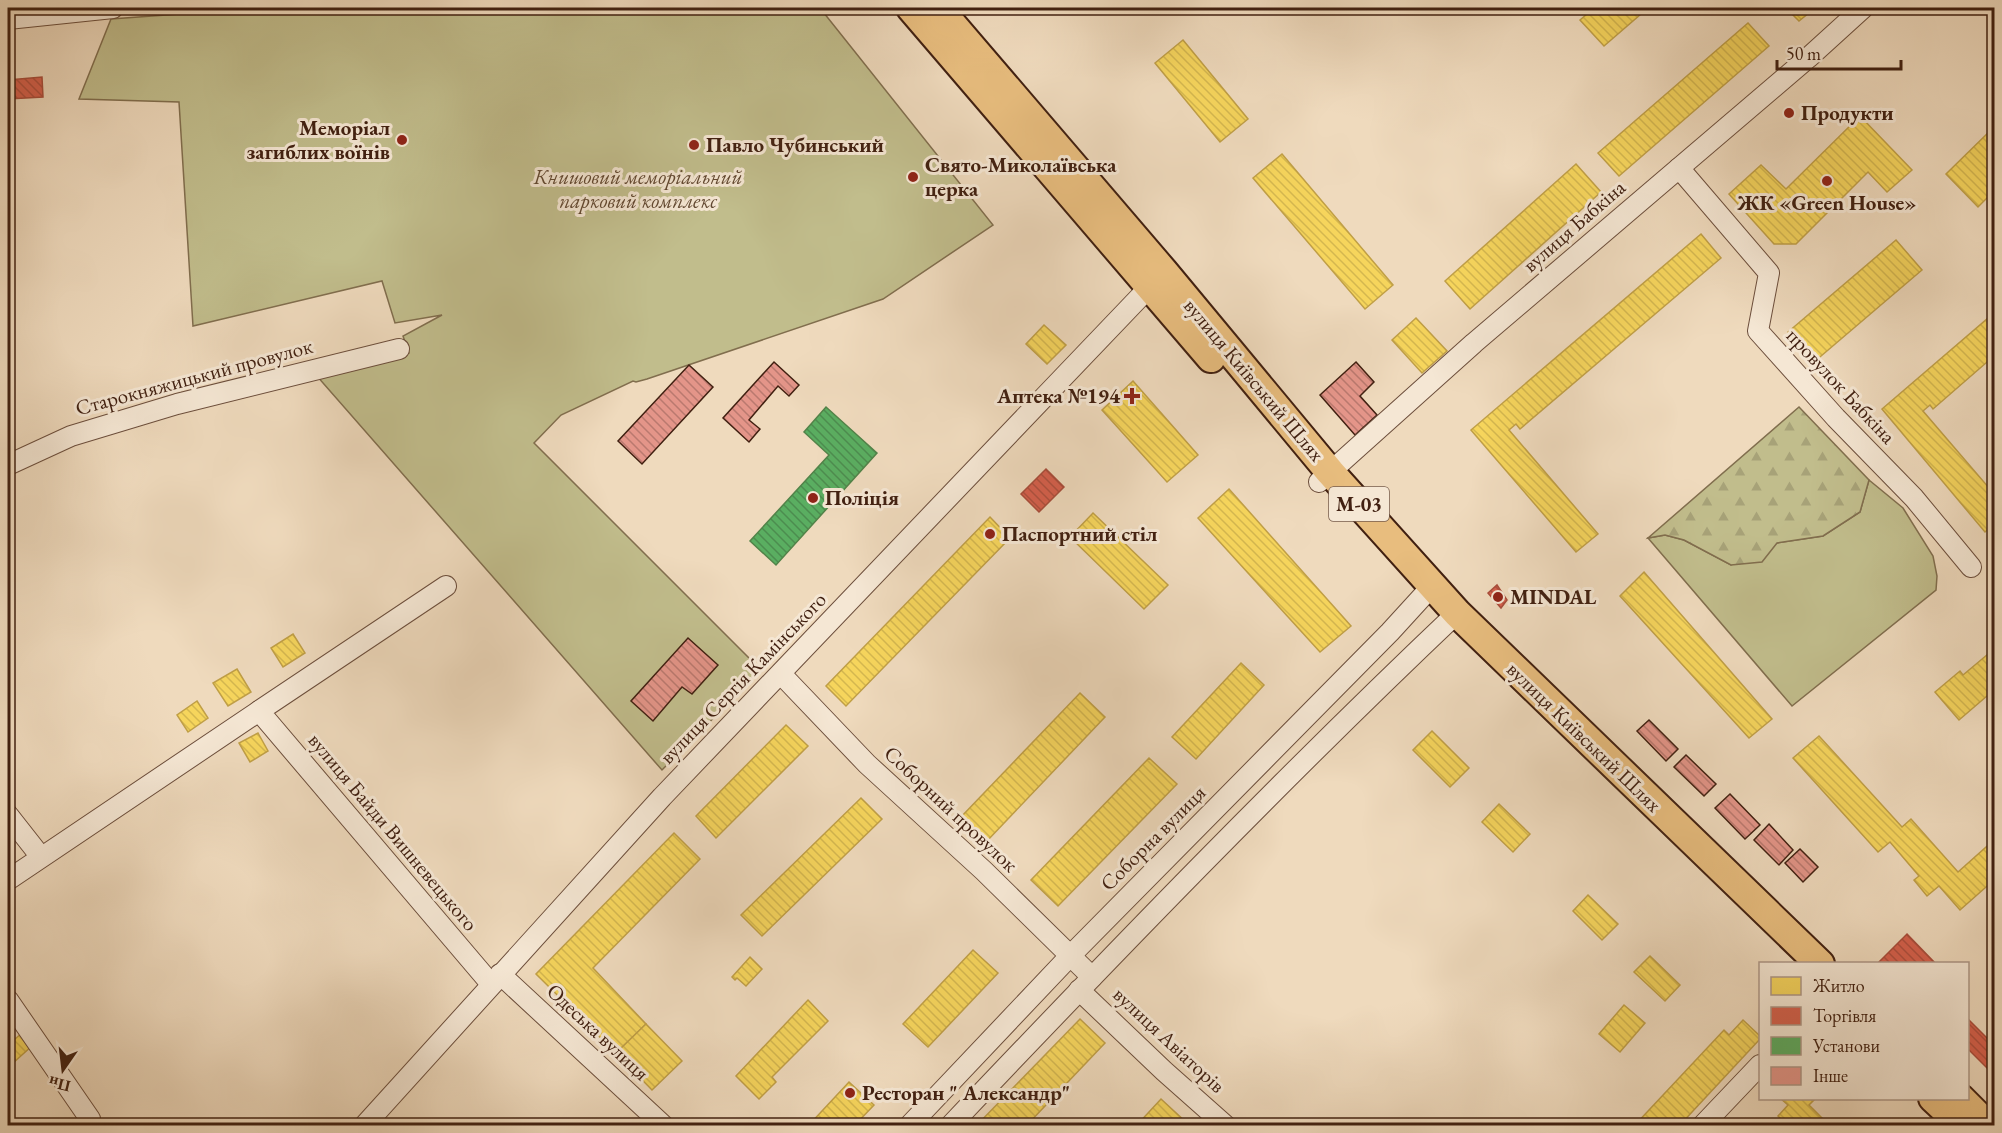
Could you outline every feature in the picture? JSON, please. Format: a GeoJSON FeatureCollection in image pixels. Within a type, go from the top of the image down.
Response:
{"type":"FeatureCollection","features":[{"type":"Feature","properties":{"kind":"highway","name":"вулиця Київський Шлях"},"geometry":{"type":"LineString","coordinates":[[911,8],[1157,279]]}},
{"type":"Feature","properties":{"kind":"highway","name":"вулиця Київський Шлях"},"geometry":{"type":"LineString","coordinates":[[938,8],[1157,279],[1324,477],[1450,620],[1621,796],[1790,962]]}},
{"type":"Feature","properties":{"kind":"highway","name":"вулиця Київський Шлях"},"geometry":{"type":"LineString","coordinates":[[1450,620],[1819,962]]}},
{"type":"Feature","properties":{"kind":"highway"},"geometry":{"type":"LineString","coordinates":[[1935,1100],[1963,1125]]}},
{"type":"Feature","properties":{"kind":"highway"},"geometry":{"type":"LineString","coordinates":[[1962,1100],[1988,1125]]}},
{"type":"Feature","properties":{"kind":"street"},"geometry":{"type":"LineString","coordinates":[[8,19],[113,8]]}},
{"type":"Feature","properties":{"kind":"street","name":"вулиця Бабкіна"},"geometry":{"type":"LineString","coordinates":[[1324,477],[1474,343],[1808,58],[1863,8]]}},
{"type":"Feature","properties":{"kind":"street","name":"провулок Бабкіна"},"geometry":{"type":"LineString","coordinates":[[1679,168],[1769,273],[1758,331],[1836,418],[1914,498],[1971,567]]}},
{"type":"Feature","properties":{"kind":"street","name":"вулиця Сергія Камінського"},"geometry":{"type":"LineString","coordinates":[[364,1125],[662,797],[1157,279]]}},
{"type":"Feature","properties":{"kind":"street","name":"Старокняжицький провулок"},"geometry":{"type":"LineString","coordinates":[[8,465],[72,436],[177,404],[399,349]]}},
{"type":"Feature","properties":{"kind":"street"},"geometry":{"type":"LineString","coordinates":[[8,880],[446,585]]}},
{"type":"Feature","properties":{"kind":"street","name":"Соборна вулиця"},"geometry":{"type":"LineString","coordinates":[[909,1125],[1070,956],[1427,593]]}},
{"type":"Feature","properties":{"kind":"street"},"geometry":{"type":"LineString","coordinates":[[950,1125],[1266,800],[1450,620]]}},
{"type":"Feature","properties":{"kind":"street","name":"Соборний провулок"},"geometry":{"type":"LineString","coordinates":[[781,674],[867,764],[1070,956],[1086,983]]}},
{"type":"Feature","properties":{"kind":"street","name":"вулиця Байди Вишневецького"},"geometry":{"type":"LineString","coordinates":[[259,711],[496,979]]}},
{"type":"Feature","properties":{"kind":"street"},"geometry":{"type":"LineString","coordinates":[[8,815],[41,857]]}},
{"type":"Feature","properties":{"kind":"street","name":"Одеська вулиця"},"geometry":{"type":"LineString","coordinates":[[496,979],[664,1125]]}},
{"type":"Feature","properties":{"kind":"street","name":"вулиця Авіаторів"},"geometry":{"type":"LineString","coordinates":[[1086,983],[1164,1071],[1226,1125]]}},
{"type":"Feature","properties":{"kind":"street"},"geometry":{"type":"LineString","coordinates":[[8,1000],[90,1119]]}},
{"type":"Feature","properties":{"kind":"street"},"geometry":{"type":"LineString","coordinates":[[1702,1125],[1759,1067]]}},
{"type":"Feature","properties":{"kind":"green space","name":"Книшовий меморіальний парковий комплекс"},"geometry":{"type":"Polygon","coordinates":[[[263,8],[820,8],[993,225],[883,299],[647,379],[633,381],[561,415],[534,443],[761,670],[662,770],[316,375],[409,353],[403,336],[442,315],[395,323],[382,281],[193,326],[179,102],[79,99],[111,19],[263,8]]]}},
{"type":"Feature","properties":{"kind":"green space"},"geometry":{"type":"Polygon","coordinates":[[[1799,407],[1869,480],[1860,512],[1823,536],[1777,543],[1762,562],[1731,565],[1684,540],[1665,535],[1648,538],[1799,407]]]}},
{"type":"Feature","properties":{"kind":"green space"},"geometry":{"type":"Polygon","coordinates":[[[1869,480],[1903,508],[1933,556],[1937,576],[1936,590],[1792,706],[1648,538],[1665,535],[1684,540],[1731,565],[1777,543],[1823,536],[1860,512],[1869,480]]]}},
{"type":"Feature","properties":{"kind":"building: Житло"},"geometry":{"type":"Polygon","coordinates":[[[1594,8],[1648,8],[1604,46],[1580,20],[1594,8]]]}},
{"type":"Feature","properties":{"kind":"building: Житло"},"geometry":{"type":"Polygon","coordinates":[[[1786,8],[1815,8],[1799,21],[1786,8]]]}},
{"type":"Feature","properties":{"kind":"building: Житло"},"geometry":{"type":"Polygon","coordinates":[[[1748,23],[1769,46],[1619,176],[1598,153],[1748,23]]]}},
{"type":"Feature","properties":{"kind":"building: Житло"},"geometry":{"type":"Polygon","coordinates":[[[1183,40],[1248,119],[1220,142],[1155,63],[1183,40]]]}},
{"type":"Feature","properties":{"kind":"building: Житло","name":"ЖК «Green House»"},"geometry":{"type":"Polygon","coordinates":[[[1860,116],[1912,170],[1887,192],[1868,172],[1796,244],[1774,244],[1729,194],[1761,165],[1786,189],[1860,116]]]}},
{"type":"Feature","properties":{"kind":"building: Житло"},"geometry":{"type":"Polygon","coordinates":[[[1994,127],[1994,191],[1978,207],[1946,174],[1994,127]]]}},
{"type":"Feature","properties":{"kind":"building: Житло"},"geometry":{"type":"Polygon","coordinates":[[[1282,154],[1393,285],[1365,309],[1253,178],[1282,154]]]}},
{"type":"Feature","properties":{"kind":"building: Житло"},"geometry":{"type":"Polygon","coordinates":[[[1576,164],[1601,192],[1470,309],[1445,281],[1576,164]]]}},
{"type":"Feature","properties":{"kind":"building: Житло"},"geometry":{"type":"Polygon","coordinates":[[[1701,234],[1721,258],[1520,429],[1516,424],[1509,430],[1598,534],[1576,552],[1471,430],[1701,234]]]}},
{"type":"Feature","properties":{"kind":"building: Житло"},"geometry":{"type":"Polygon","coordinates":[[[1896,240],[1922,270],[1814,362],[1788,332],[1896,240]]]}},
{"type":"Feature","properties":{"kind":"building: Житло"},"geometry":{"type":"Polygon","coordinates":[[[1994,313],[1994,356],[1933,409],[1930,405],[1923,411],[1989,488],[1994,483],[1994,524],[1985,532],[1882,409],[1994,313]]]}},
{"type":"Feature","properties":{"kind":"building: Житло"},"geometry":{"type":"Polygon","coordinates":[[[1416,318],[1447,351],[1422,373],[1392,340],[1416,318]]]}},
{"type":"Feature","properties":{"kind":"building: Житло"},"geometry":{"type":"Polygon","coordinates":[[[1044,325],[1066,345],[1047,364],[1026,344],[1044,325]]]}},
{"type":"Feature","properties":{"kind":"building: Житло"},"geometry":{"type":"Polygon","coordinates":[[[1133,381],[1198,455],[1167,482],[1102,410],[1133,381]]]}},
{"type":"Feature","properties":{"kind":"building: Житло"},"geometry":{"type":"Polygon","coordinates":[[[1229,489],[1351,626],[1320,652],[1198,518],[1229,489]]]}},
{"type":"Feature","properties":{"kind":"building: Житло"},"geometry":{"type":"Polygon","coordinates":[[[1093,513],[1168,585],[1144,609],[1070,537],[1093,513]]]}},
{"type":"Feature","properties":{"kind":"building: Житло"},"geometry":{"type":"Polygon","coordinates":[[[990,517],[1010,538],[846,706],[826,686],[990,517]]]}},
{"type":"Feature","properties":{"kind":"building: Житло"},"geometry":{"type":"Polygon","coordinates":[[[1644,572],[1772,719],[1749,738],[1620,596],[1644,572]]]}},
{"type":"Feature","properties":{"kind":"building: Житло"},"geometry":{"type":"Polygon","coordinates":[[[293,634],[305,653],[283,667],[271,648],[293,634]]]}},
{"type":"Feature","properties":{"kind":"building: Житло"},"geometry":{"type":"Polygon","coordinates":[[[1994,649],[1994,690],[1959,720],[1935,692],[1960,671],[1963,675],[1994,649]]]}},
{"type":"Feature","properties":{"kind":"building: Житло"},"geometry":{"type":"Polygon","coordinates":[[[1241,663],[1264,685],[1196,759],[1172,737],[1241,663]]]}},
{"type":"Feature","properties":{"kind":"building: Житло"},"geometry":{"type":"Polygon","coordinates":[[[237,669],[251,692],[228,706],[213,683],[237,669]]]}},
{"type":"Feature","properties":{"kind":"building: Житло"},"geometry":{"type":"Polygon","coordinates":[[[1080,693],[1105,717],[987,841],[961,817],[1080,693]]]}},
{"type":"Feature","properties":{"kind":"building: Житло"},"geometry":{"type":"Polygon","coordinates":[[[197,701],[208,718],[188,732],[177,715],[197,701]]]}},
{"type":"Feature","properties":{"kind":"building: Житло"},"geometry":{"type":"Polygon","coordinates":[[[786,725],[808,746],[716,838],[696,816],[786,725]]]}},
{"type":"Feature","properties":{"kind":"building: Житло"},"geometry":{"type":"Polygon","coordinates":[[[1432,731],[1469,768],[1450,787],[1413,750],[1432,731]]]}},
{"type":"Feature","properties":{"kind":"building: Житло"},"geometry":{"type":"Polygon","coordinates":[[[258,733],[268,751],[250,762],[239,743],[258,733]]]}},
{"type":"Feature","properties":{"kind":"building: Житло"},"geometry":{"type":"Polygon","coordinates":[[[1819,736],[1902,827],[1911,819],[1958,872],[1994,840],[1994,880],[1960,910],[1939,886],[1927,896],[1914,880],[1919,876],[1890,842],[1878,852],[1793,758],[1819,736]]]}},
{"type":"Feature","properties":{"kind":"building: Житло"},"geometry":{"type":"Polygon","coordinates":[[[1149,758],[1177,784],[1058,906],[1031,880],[1149,758]]]}},
{"type":"Feature","properties":{"kind":"building: Житло"},"geometry":{"type":"Polygon","coordinates":[[[861,798],[882,819],[762,936],[741,915],[861,798]]]}},
{"type":"Feature","properties":{"kind":"building: Житло"},"geometry":{"type":"Polygon","coordinates":[[[1499,804],[1530,834],[1513,852],[1482,822],[1499,804]]]}},
{"type":"Feature","properties":{"kind":"building: Житло"},"geometry":{"type":"Polygon","coordinates":[[[674,833],[700,859],[593,968],[646,1024],[616,1053],[536,974],[674,833]]]}},
{"type":"Feature","properties":{"kind":"building: Житло"},"geometry":{"type":"Polygon","coordinates":[[[1588,895],[1618,924],[1602,940],[1573,911],[1588,895]]]}},
{"type":"Feature","properties":{"kind":"building: Житло"},"geometry":{"type":"Polygon","coordinates":[[[973,950],[998,973],[928,1047],[903,1024],[973,950]]]}},
{"type":"Feature","properties":{"kind":"building: Житло"},"geometry":{"type":"Polygon","coordinates":[[[1650,956],[1680,985],[1665,1001],[1634,972],[1650,956]]]}},
{"type":"Feature","properties":{"kind":"building: Житло"},"geometry":{"type":"Polygon","coordinates":[[[750,957],[762,969],[746,986],[737,978],[735,980],[732,977],[750,957]]]}},
{"type":"Feature","properties":{"kind":"building: Житло"},"geometry":{"type":"Polygon","coordinates":[[[808,1000],[828,1021],[772,1077],[776,1082],[759,1099],[736,1076],[808,1000]]]}},
{"type":"Feature","properties":{"kind":"building: Житло"},"geometry":{"type":"Polygon","coordinates":[[[1624,1005],[1645,1023],[1620,1052],[1599,1034],[1624,1005]]]}},
{"type":"Feature","properties":{"kind":"building: Житло"},"geometry":{"type":"Polygon","coordinates":[[[1080,1019],[1105,1043],[1026,1126],[976,1126],[1080,1019]]]}},
{"type":"Feature","properties":{"kind":"building: Житло"},"geometry":{"type":"Polygon","coordinates":[[[1743,1020],[1759,1035],[1759,1040],[1679,1126],[1634,1126],[1724,1030],[1729,1035],[1743,1020]]]}},
{"type":"Feature","properties":{"kind":"building: Житло"},"geometry":{"type":"Polygon","coordinates":[[[646,1024],[682,1061],[652,1090],[616,1053],[646,1024]]]}},
{"type":"Feature","properties":{"kind":"building: Житло"},"geometry":{"type":"Polygon","coordinates":[[[22,1033],[33,1045],[12,1064],[8,1059],[8,1045],[22,1033]]]}},
{"type":"Feature","properties":{"kind":"building: Житло","name":"Ресторан \" Александр\""},"geometry":{"type":"Polygon","coordinates":[[[849,1082],[874,1105],[854,1126],[808,1126],[849,1082]]]}},
{"type":"Feature","properties":{"kind":"building: Житло"},"geometry":{"type":"Polygon","coordinates":[[[1161,1099],[1187,1123],[1184,1126],[1136,1126],[1161,1099]]]}},
{"type":"Feature","properties":{"kind":"building: Житло"},"geometry":{"type":"Polygon","coordinates":[[[1782,1100],[1814,1100],[1809,1105],[1830,1126],[1788,1126],[1778,1116],[1788,1105],[1782,1100]]]}},
{"type":"Feature","properties":{"kind":"building: Торгівля"},"geometry":{"type":"Polygon","coordinates":[[[42,77],[43,97],[8,99],[8,80],[42,77]]]}},
{"type":"Feature","properties":{"kind":"building: Торгівля"},"geometry":{"type":"Polygon","coordinates":[[[1046,469],[1064,487],[1039,512],[1021,494],[1046,469]]]}},
{"type":"Feature","properties":{"kind":"building: Торгівля","name":"MINDAL"},"geometry":{"type":"Polygon","coordinates":[[[1497,585],[1507,600],[1501,608],[1488,593],[1497,585]]]}},
{"type":"Feature","properties":{"kind":"building: Торгівля"},"geometry":{"type":"Polygon","coordinates":[[[1907,934],[1934,962],[1879,962],[1907,934]]]}},
{"type":"Feature","properties":{"kind":"building: Торгівля"},"geometry":{"type":"Polygon","coordinates":[[[1969,1020],[1994,1045],[1994,1075],[1969,1050],[1969,1020]]]}},
{"type":"Feature","properties":{"kind":"building: Установи","name":"Поліція"},"geometry":{"type":"Polygon","coordinates":[[[826,407],[877,453],[776,565],[750,541],[829,455],[804,432],[826,407]]]}},
{"type":"Feature","properties":{"kind":"building: Інше"},"geometry":{"type":"Polygon","coordinates":[[[774,362],[799,385],[789,396],[778,386],[749,420],[760,429],[749,442],[723,418],[774,362]]]}},
{"type":"Feature","properties":{"kind":"building: Інше"},"geometry":{"type":"Polygon","coordinates":[[[1356,362],[1374,382],[1360,396],[1377,415],[1355,435],[1320,395],[1356,362]]]}},
{"type":"Feature","properties":{"kind":"building: Інше"},"geometry":{"type":"Polygon","coordinates":[[[689,365],[713,387],[642,464],[618,441],[689,365]]]}},
{"type":"Feature","properties":{"kind":"building: Інше"},"geometry":{"type":"Polygon","coordinates":[[[688,638],[718,665],[692,694],[682,687],[653,721],[631,701],[688,638]]]}},
{"type":"Feature","properties":{"kind":"building: Інше"},"geometry":{"type":"Polygon","coordinates":[[[1649,720],[1678,749],[1666,761],[1637,731],[1649,720]]]}},
{"type":"Feature","properties":{"kind":"building: Інше"},"geometry":{"type":"Polygon","coordinates":[[[1686,755],[1716,784],[1704,796],[1674,767],[1686,755]]]}},
{"type":"Feature","properties":{"kind":"building: Інше"},"geometry":{"type":"Polygon","coordinates":[[[1730,794],[1760,825],[1745,839],[1715,808],[1730,794]]]}},
{"type":"Feature","properties":{"kind":"building: Інше"},"geometry":{"type":"Polygon","coordinates":[[[1769,824],[1793,850],[1779,865],[1754,840],[1769,824]]]}},
{"type":"Feature","properties":{"kind":"building: Інше"},"geometry":{"type":"Polygon","coordinates":[[[1800,849],[1818,867],[1803,882],[1785,863],[1800,849]]]}},
{"type":"Feature","properties":{"kind":"place","name":"Продукти"},"geometry":{"type":"Point","coordinates":[1789,113]}},
{"type":"Feature","properties":{"kind":"place","name":"Меморіал загиблих воїнів"},"geometry":{"type":"Point","coordinates":[402,140]}},
{"type":"Feature","properties":{"kind":"place","name":"Павло Чубинський"},"geometry":{"type":"Point","coordinates":[694,145]}},
{"type":"Feature","properties":{"kind":"place","name":"Свято-Миколаївська церка"},"geometry":{"type":"Point","coordinates":[913,177]}},
{"type":"Feature","properties":{"kind":"place","name":"ЖК «Green House»"},"geometry":{"type":"Point","coordinates":[1827,181]}},
{"type":"Feature","properties":{"kind":"place","name":"Аптека №194"},"geometry":{"type":"Point","coordinates":[1132,396]}},
{"type":"Feature","properties":{"kind":"place","name":"Поліція"},"geometry":{"type":"Point","coordinates":[813,498]}},
{"type":"Feature","properties":{"kind":"place","name":"Паспортний стіл"},"geometry":{"type":"Point","coordinates":[990,534]}},
{"type":"Feature","properties":{"kind":"place","name":"MINDAL"},"geometry":{"type":"Point","coordinates":[1498,597]}},
{"type":"Feature","properties":{"kind":"place","name":"Ресторан \" Александр\""},"geometry":{"type":"Point","coordinates":[850,1093]}}]}
